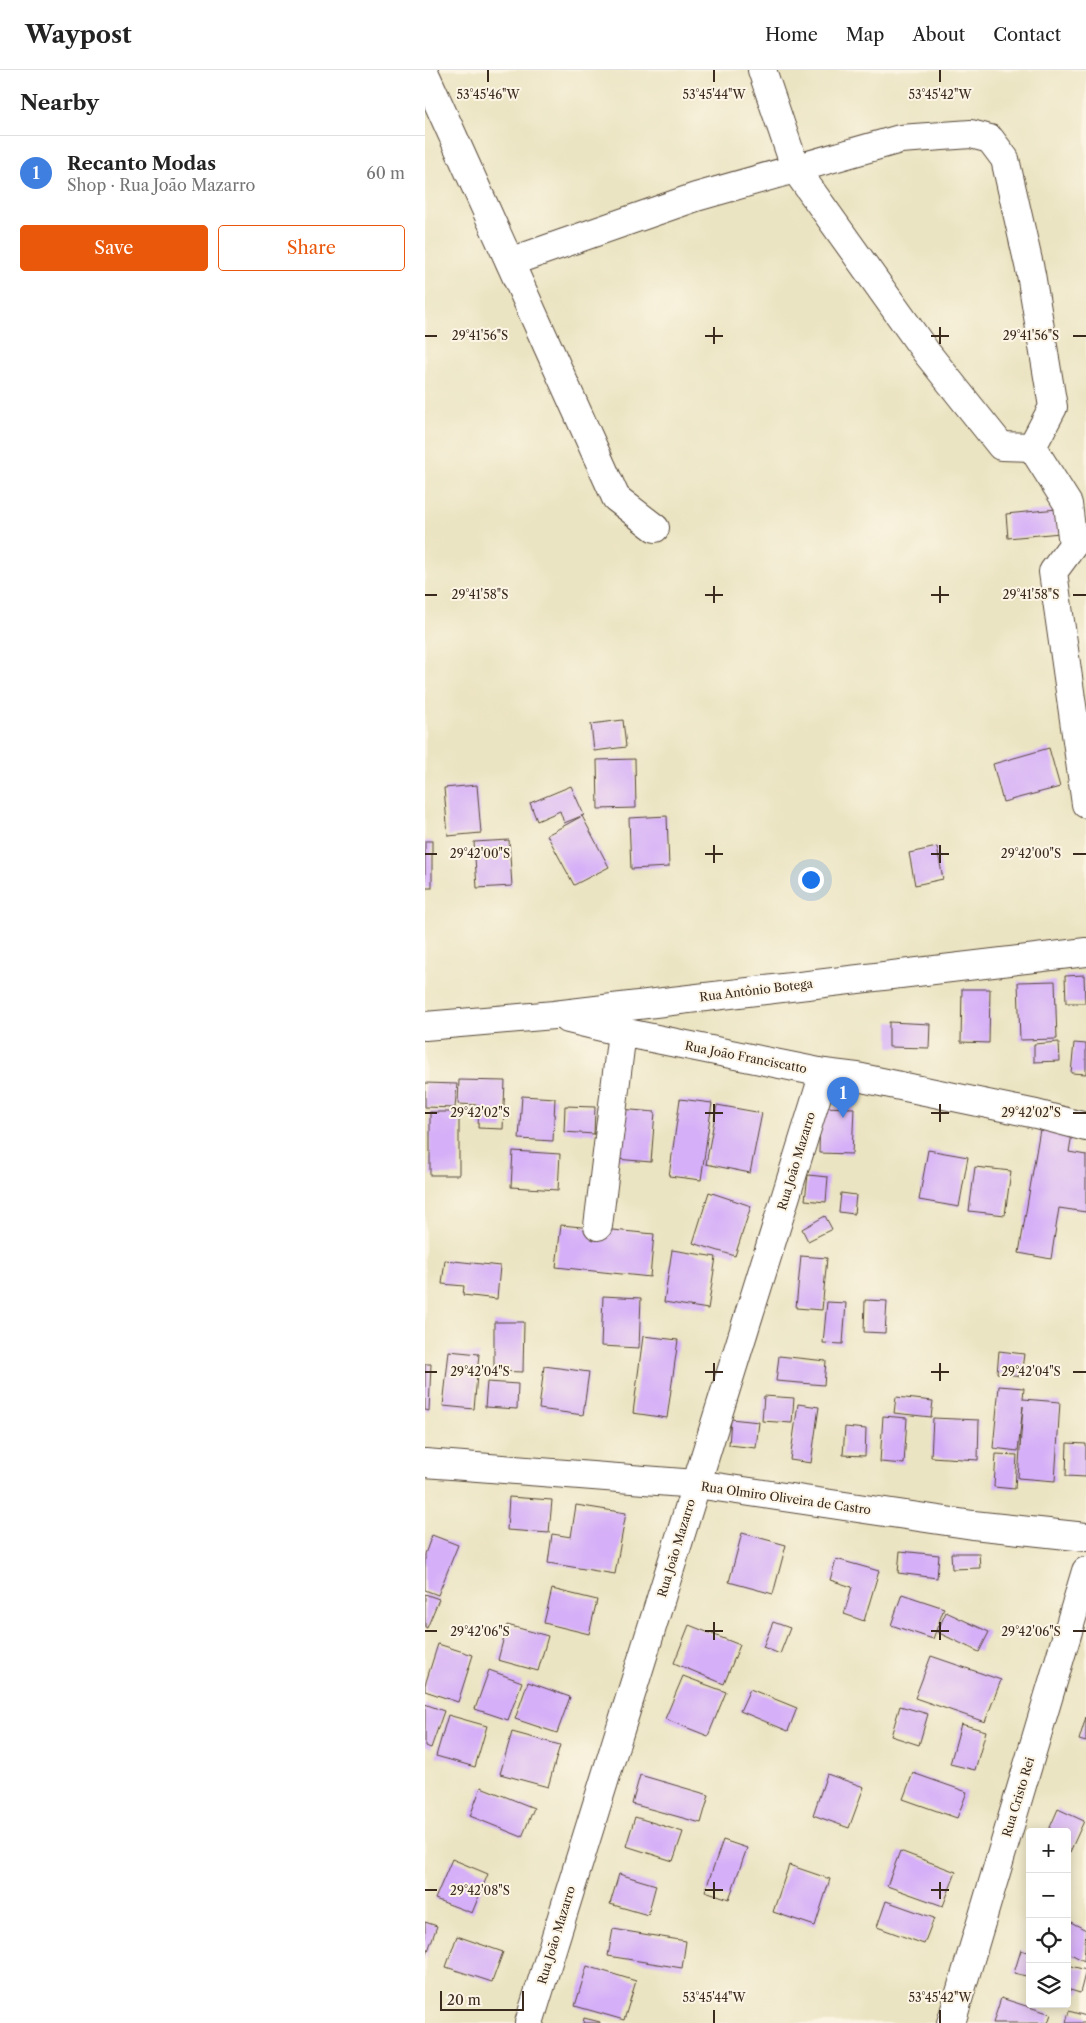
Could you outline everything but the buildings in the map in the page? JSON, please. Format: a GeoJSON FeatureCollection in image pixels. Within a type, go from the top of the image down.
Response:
{"type":"FeatureCollection","features":[{"type":"Feature","properties":{"kind":"street"},"geometry":{"type":"LineString","coordinates":[[762,70],[796,170],[926,352],[1001,446],[1032,447]]}},
{"type":"Feature","properties":{"kind":"street"},"geometry":{"type":"LineString","coordinates":[[425,74],[616,498],[655,528]]}},
{"type":"Feature","properties":{"kind":"street"},"geometry":{"type":"LineString","coordinates":[[510,262],[695,197],[796,170],[899,139],[971,134],[990,139],[1005,159],[1031,274],[1053,407],[1032,447]]}},
{"type":"Feature","properties":{"kind":"street"},"geometry":{"type":"LineString","coordinates":[[1032,447],[1068,504],[1073,544],[1053,572],[1086,804]]}},
{"type":"Feature","properties":{"kind":"street","name":"Rua Antônio Botega"},"geometry":{"type":"LineString","coordinates":[[425,1026],[554,1015],[1086,952]]}},
{"type":"Feature","properties":{"kind":"street","name":"Rua João Franciscatto"},"geometry":{"type":"LineString","coordinates":[[554,1015],[582,1024],[824,1073],[857,1077],[1036,1114],[1086,1127]]}},
{"type":"Feature","properties":{"kind":"street"},"geometry":{"type":"LineString","coordinates":[[598,1226],[622,1032]]}},
{"type":"Feature","properties":{"kind":"street","name":"Rua João Mazarro"},"geometry":{"type":"LineString","coordinates":[[529,2023],[824,1073]]}},
{"type":"Feature","properties":{"kind":"street","name":"Rua Olmiro Oliveira de Castro"},"geometry":{"type":"LineString","coordinates":[[425,1463],[696,1484],[973,1525],[1086,1537]]}},
{"type":"Feature","properties":{"kind":"street","name":"Rua Cristo Rei"},"geometry":{"type":"LineString","coordinates":[[951,2023],[1086,1571]]}},
{"type":"Feature","properties":{"kind":"place","name":"Recanto Modas"},"geometry":{"type":"Point","coordinates":[843,1118]}}]}
